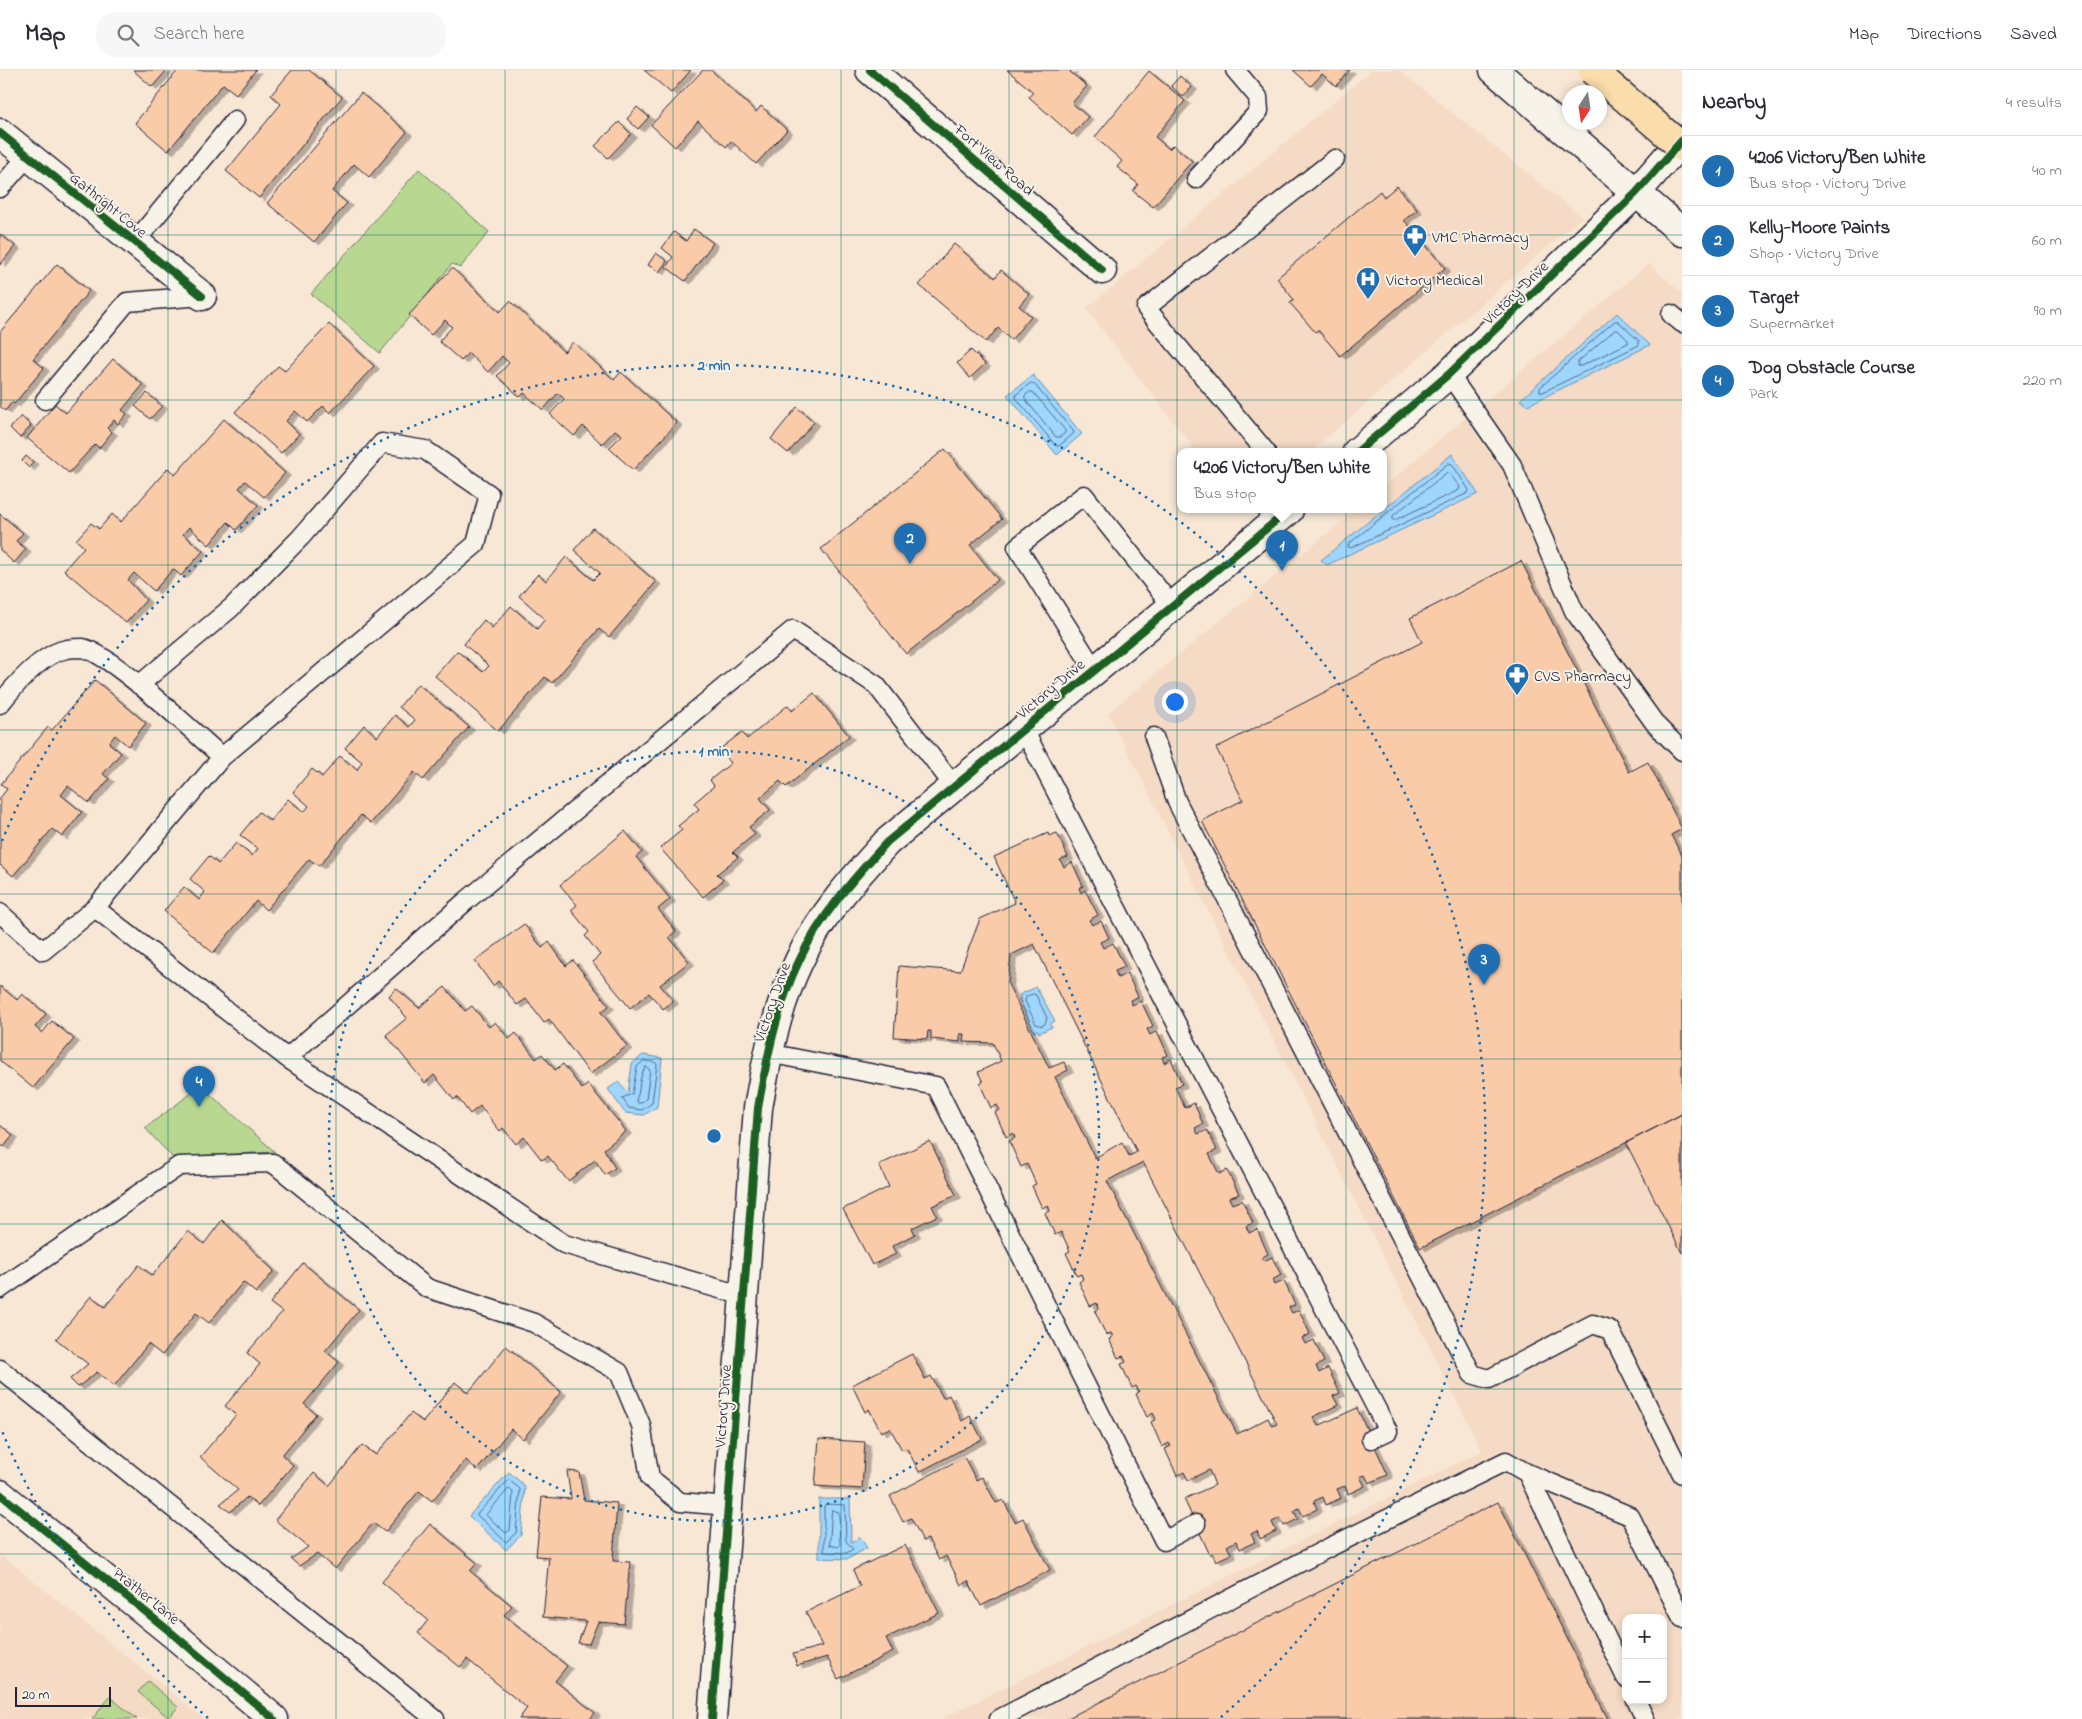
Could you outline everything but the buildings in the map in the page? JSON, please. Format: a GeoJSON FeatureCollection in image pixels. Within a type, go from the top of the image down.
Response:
{"type":"FeatureCollection","features":[{"type":"Feature","properties":{"kind":"highway"},"geometry":{"type":"LineString","coordinates":[[1592,70],[1682,147]]}},
{"type":"Feature","properties":{"kind":"street","name":"Fort View Road"},"geometry":{"type":"LineString","coordinates":[[870,70],[1102,270]]}},
{"type":"Feature","properties":{"kind":"street"},"geometry":{"type":"LineString","coordinates":[[1494,70],[1682,232]]}},
{"type":"Feature","properties":{"kind":"street","name":"Gathright Cove"},"geometry":{"type":"LineString","coordinates":[[0,133],[202,296]]}},
{"type":"Feature","properties":{"kind":"street","name":"Victory Drive"},"geometry":{"type":"LineString","coordinates":[[1362,448],[1449,374],[1636,193],[1682,140]]}},
{"type":"Feature","properties":{"kind":"street","name":"Victory Drive"},"geometry":{"type":"LineString","coordinates":[[712,1719],[758,1108],[768,1053],[782,1004],[799,960],[826,914],[858,873],[888,842],[1022,728],[1285,513]]}},
{"type":"Feature","properties":{"kind":"street","name":"Prather Lane"},"geometry":{"type":"LineString","coordinates":[[0,1494],[173,1634],[274,1719]]}},
{"type":"Feature","properties":{"kind":"lane"},"geometry":{"type":"LineString","coordinates":[[1196,179],[1259,111],[1258,97],[1235,70]]}},
{"type":"Feature","properties":{"kind":"lane"},"geometry":{"type":"LineString","coordinates":[[135,242],[235,120]]}},
{"type":"Feature","properties":{"kind":"lane"},"geometry":{"type":"LineString","coordinates":[[0,188],[28,156]]}},
{"type":"Feature","properties":{"kind":"lane"},"geometry":{"type":"LineString","coordinates":[[1263,448],[1146,308],[1335,159]]}},
{"type":"Feature","properties":{"kind":"lane"},"geometry":{"type":"LineString","coordinates":[[45,400],[128,302],[202,296]]}},
{"type":"Feature","properties":{"kind":"lane"},"geometry":{"type":"LineString","coordinates":[[1449,374],[1512,465],[1574,612],[1656,725],[1682,751]]}},
{"type":"Feature","properties":{"kind":"lane"},"geometry":{"type":"LineString","coordinates":[[0,913],[43,951],[95,908],[222,757],[476,544],[489,494],[425,450],[382,443],[301,537],[231,608],[139,685]]}},
{"type":"Feature","properties":{"kind":"lane"},"geometry":{"type":"LineString","coordinates":[[1094,669],[1017,547],[1084,495],[1172,606]]}},
{"type":"Feature","properties":{"kind":"lane"},"geometry":{"type":"LineString","coordinates":[[287,1058],[466,901],[793,630],[876,685],[954,786]]}},
{"type":"Feature","properties":{"kind":"lane"},"geometry":{"type":"LineString","coordinates":[[0,704],[17,683],[44,660],[66,649],[83,648],[104,658],[139,685],[222,757]]}},
{"type":"Feature","properties":{"kind":"lane"},"geometry":{"type":"LineString","coordinates":[[1022,728],[1388,1431],[1371,1439]]}},
{"type":"Feature","properties":{"kind":"lane"},"geometry":{"type":"LineString","coordinates":[[1154,737],[1177,802],[1472,1374],[1489,1379],[1593,1324],[1610,1330],[1682,1474]]}},
{"type":"Feature","properties":{"kind":"lane"},"geometry":{"type":"LineString","coordinates":[[95,908],[287,1058],[564,1244],[744,1296]]}},
{"type":"Feature","properties":{"kind":"lane"},"geometry":{"type":"LineString","coordinates":[[768,1053],[936,1086],[1164,1541],[1196,1524]]}},
{"type":"Feature","properties":{"kind":"lane"},"geometry":{"type":"LineString","coordinates":[[0,1289],[180,1166],[273,1163],[427,1288],[534,1323],[619,1372],[641,1425],[650,1478],[680,1502],[728,1506]]}},
{"type":"Feature","properties":{"kind":"lane"},"geometry":{"type":"LineString","coordinates":[[0,1369],[435,1719]]}},
{"type":"Feature","properties":{"kind":"lane"},"geometry":{"type":"LineString","coordinates":[[999,1719],[1330,1547],[1506,1461],[1527,1473],[1630,1516],[1682,1618]]}},
{"type":"Feature","properties":{"kind":"lane"},"geometry":{"type":"LineString","coordinates":[[1527,1473],[1622,1670]]}},
{"type":"Feature","properties":{"kind":"lane"},"geometry":{"type":"LineString","coordinates":[[1638,1704],[1645,1719]]}},
{"type":"Feature","properties":{"kind":"shaded area"},"geometry":{"type":"Polygon","coordinates":[[[1372,70],[1399,70],[1582,217],[1315,448],[1194,448],[1086,309],[1372,70]]]}},
{"type":"Feature","properties":{"kind":"shaded area"},"geometry":{"type":"Polygon","coordinates":[[[1649,264],[1682,293],[1682,1719],[941,1719],[1482,1451],[1108,713],[1352,513],[1387,513],[1387,484],[1649,264]]]}},
{"type":"Feature","properties":{"kind":"shaded area"},"geometry":{"type":"Polygon","coordinates":[[[0,1554],[204,1719],[0,1719],[0,1554]]]}},
{"type":"Feature","properties":{"kind":"green space"},"geometry":{"type":"Polygon","coordinates":[[[419,169],[489,232],[460,268],[452,264],[380,353],[311,294],[419,169]]]}},
{"type":"Feature","properties":{"kind":"green space"},"geometry":{"type":"Polygon","coordinates":[[[201,1086],[275,1152],[172,1157],[145,1128],[201,1086]]]}},
{"type":"Feature","properties":{"kind":"green space"},"geometry":{"type":"Polygon","coordinates":[[[148,1681],[178,1707],[169,1718],[138,1692],[148,1681]]]}},
{"type":"Feature","properties":{"kind":"green space"},"geometry":{"type":"Polygon","coordinates":[[[110,1697],[137,1719],[92,1719],[110,1697]]]}},
{"type":"Feature","properties":{"kind":"water"},"geometry":{"type":"Polygon","coordinates":[[[1617,313],[1650,345],[1528,405],[1520,400],[1617,313]]]}},
{"type":"Feature","properties":{"kind":"water"},"geometry":{"type":"Polygon","coordinates":[[[1033,375],[1082,434],[1057,455],[1007,395],[1033,375]]]}},
{"type":"Feature","properties":{"kind":"water"},"geometry":{"type":"Polygon","coordinates":[[[1452,454],[1478,494],[1327,565],[1321,560],[1379,513],[1387,513],[1387,507],[1452,454]]]}},
{"type":"Feature","properties":{"kind":"water"},"geometry":{"type":"Polygon","coordinates":[[[1036,987],[1055,1021],[1050,1024],[1052,1027],[1039,1033],[1038,1030],[1034,1032],[1019,999],[1021,998],[1019,995],[1036,987]]]}},
{"type":"Feature","properties":{"kind":"water"},"geometry":{"type":"Polygon","coordinates":[[[643,1055],[662,1058],[657,1107],[644,1115],[625,1113],[608,1089],[618,1082],[628,1093],[632,1064],[643,1055]]]}},
{"type":"Feature","properties":{"kind":"water"},"geometry":{"type":"Polygon","coordinates":[[[509,1472],[525,1486],[521,1535],[506,1550],[469,1516],[509,1472]]]}},
{"type":"Feature","properties":{"kind":"water"},"geometry":{"type":"Polygon","coordinates":[[[819,1499],[850,1499],[851,1542],[860,1537],[867,1548],[848,1559],[819,1558],[819,1499]]]}},
{"type":"Feature","properties":{"kind":"cycle path"},"geometry":{"type":"LineString","coordinates":[[870,70],[1102,270]]}},
{"type":"Feature","properties":{"kind":"cycle path"},"geometry":{"type":"LineString","coordinates":[[0,133],[202,296]]}},
{"type":"Feature","properties":{"kind":"cycle path"},"geometry":{"type":"LineString","coordinates":[[1362,448],[1449,374],[1636,193],[1682,140]]}},
{"type":"Feature","properties":{"kind":"cycle path"},"geometry":{"type":"LineString","coordinates":[[712,1719],[758,1108],[769,1051],[779,1014],[791,978],[807,944],[827,913],[887,842],[1285,513]]}},
{"type":"Feature","properties":{"kind":"cycle path"},"geometry":{"type":"LineString","coordinates":[[0,1494],[173,1634],[274,1719]]}},
{"type":"Feature","properties":{"kind":"place","name":"VMC Pharmacy"},"geometry":{"type":"Point","coordinates":[1415,257]}},
{"type":"Feature","properties":{"kind":"place","name":"Victory Medical"},"geometry":{"type":"Point","coordinates":[1368,300]}},
{"type":"Feature","properties":{"kind":"place","name":"Kelly-Moore Paints"},"geometry":{"type":"Point","coordinates":[910,564]}},
{"type":"Feature","properties":{"kind":"place","name":"4206 Victory/Ben White"},"geometry":{"type":"Point","coordinates":[1282,571]}},
{"type":"Feature","properties":{"kind":"place","name":"CVS Pharmacy"},"geometry":{"type":"Point","coordinates":[1517,696]}},
{"type":"Feature","properties":{"kind":"place","name":"Target"},"geometry":{"type":"Point","coordinates":[1484,985]}},
{"type":"Feature","properties":{"kind":"place","name":"Dog Obstacle Course"},"geometry":{"type":"Point","coordinates":[199,1107]}}]}
